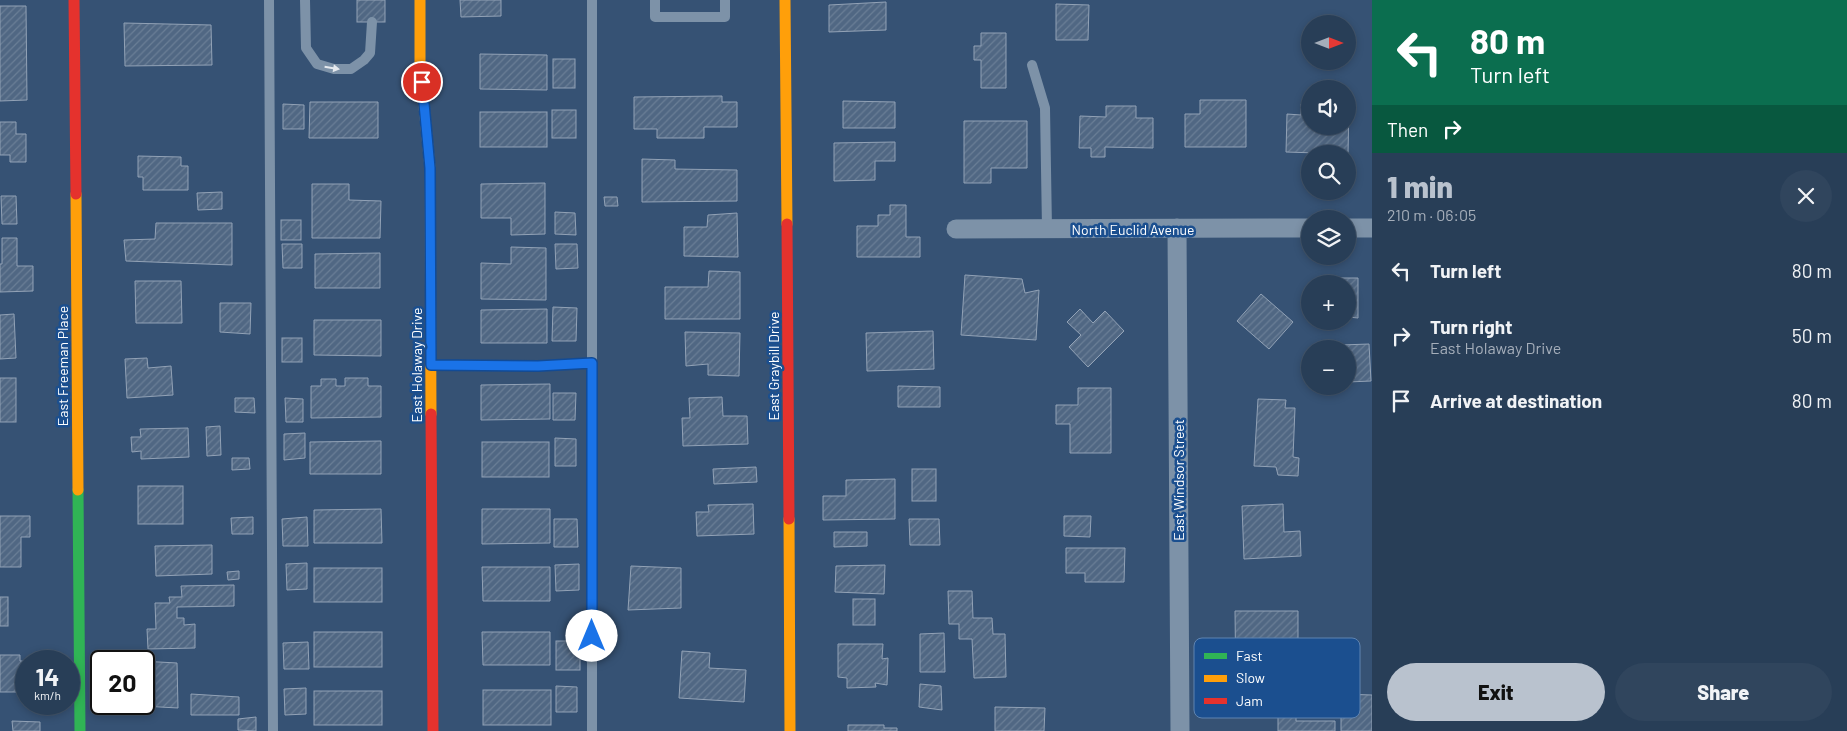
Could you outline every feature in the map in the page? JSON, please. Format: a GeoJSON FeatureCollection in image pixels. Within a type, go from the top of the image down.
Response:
{"type":"FeatureCollection","features":[{"type":"Feature","properties":{"kind":"street","name":"East Freeman Place"},"geometry":{"type":"LineString","coordinates":[[74,0],[80,731]]}},
{"type":"Feature","properties":{"kind":"street","name":"East Holaway Drive"},"geometry":{"type":"LineString","coordinates":[[420,0],[420,65],[430,168],[433,731]]}},
{"type":"Feature","properties":{"kind":"street","name":"East Graybill Drive"},"geometry":{"type":"LineString","coordinates":[[785,0],[790,731]]}},
{"type":"Feature","properties":{"kind":"street","name":"East Windsor Street"},"geometry":{"type":"LineString","coordinates":[[1177,228],[1180,731]]}},
{"type":"Feature","properties":{"kind":"street","name":"North Euclid Avenue"},"geometry":{"type":"LineString","coordinates":[[956,229],[1301,228]]}},
{"type":"Feature","properties":{"kind":"street"},"geometry":{"type":"LineString","coordinates":[[1356,228],[1372,228]]}},
{"type":"Feature","properties":{"kind":"lane"},"geometry":{"type":"LineString","coordinates":[[269,0],[273,731]]}},
{"type":"Feature","properties":{"kind":"lane"},"geometry":{"type":"LineString","coordinates":[[305,0],[306,48],[316,64],[334,69],[351,69],[364,60],[370,53],[372,22]]}},
{"type":"Feature","properties":{"kind":"lane"},"geometry":{"type":"LineString","coordinates":[[592,0],[592,731]]}},
{"type":"Feature","properties":{"kind":"lane"},"geometry":{"type":"LineString","coordinates":[[655,0],[655,17],[725,18],[725,0]]}},
{"type":"Feature","properties":{"kind":"lane"},"geometry":{"type":"LineString","coordinates":[[1032,65],[1045,108],[1047,229]]}},
{"type":"Feature","properties":{"kind":"lane"},"geometry":{"type":"LineString","coordinates":[[431,365],[538,366],[592,363]]}},
{"type":"Feature","properties":{"kind":"building"},"geometry":{"type":"Polygon","coordinates":[[[357,0],[385,0],[385,22],[357,22],[357,0]]]}},
{"type":"Feature","properties":{"kind":"building"},"geometry":{"type":"Polygon","coordinates":[[[460,0],[501,0],[501,16],[461,17],[460,0]]]}},
{"type":"Feature","properties":{"kind":"building"},"geometry":{"type":"Polygon","coordinates":[[[886,2],[886,30],[829,32],[829,5],[886,2]]]}},
{"type":"Feature","properties":{"kind":"building"},"geometry":{"type":"Polygon","coordinates":[[[1056,4],[1089,5],[1088,40],[1056,40],[1056,4]]]}},
{"type":"Feature","properties":{"kind":"building"},"geometry":{"type":"Polygon","coordinates":[[[0,6],[26,6],[27,100],[0,101],[0,6]]]}},
{"type":"Feature","properties":{"kind":"building"},"geometry":{"type":"Polygon","coordinates":[[[124,23],[211,25],[212,65],[125,66],[124,23]]]}},
{"type":"Feature","properties":{"kind":"building"},"geometry":{"type":"Polygon","coordinates":[[[981,33],[1006,33],[1006,88],[981,88],[981,60],[974,60],[974,46],[981,46],[981,33]]]}},
{"type":"Feature","properties":{"kind":"building"},"geometry":{"type":"Polygon","coordinates":[[[480,54],[547,55],[547,90],[480,89],[480,54]]]}},
{"type":"Feature","properties":{"kind":"building"},"geometry":{"type":"Polygon","coordinates":[[[553,59],[575,59],[575,88],[553,88],[553,59]]]}},
{"type":"Feature","properties":{"kind":"building"},"geometry":{"type":"Polygon","coordinates":[[[722,96],[722,102],[737,102],[737,127],[704,127],[704,138],[657,138],[657,129],[634,129],[634,97],[722,96]]]}},
{"type":"Feature","properties":{"kind":"building"},"geometry":{"type":"Polygon","coordinates":[[[1200,100],[1246,100],[1246,147],[1185,147],[1185,114],[1200,114],[1200,100]]]}},
{"type":"Feature","properties":{"kind":"building"},"geometry":{"type":"Polygon","coordinates":[[[843,101],[895,102],[895,128],[843,128],[843,101]]]}},
{"type":"Feature","properties":{"kind":"building"},"geometry":{"type":"Polygon","coordinates":[[[310,102],[378,102],[378,138],[309,138],[310,102]]]}},
{"type":"Feature","properties":{"kind":"building"},"geometry":{"type":"Polygon","coordinates":[[[283,104],[304,105],[304,129],[283,129],[283,104]]]}},
{"type":"Feature","properties":{"kind":"building"},"geometry":{"type":"Polygon","coordinates":[[[1106,106],[1136,106],[1136,118],[1153,118],[1153,148],[1105,147],[1105,157],[1091,157],[1091,148],[1079,148],[1080,116],[1106,117],[1106,106]]]}},
{"type":"Feature","properties":{"kind":"building"},"geometry":{"type":"Polygon","coordinates":[[[552,110],[576,110],[576,138],[552,138],[552,110]]]}},
{"type":"Feature","properties":{"kind":"building"},"geometry":{"type":"Polygon","coordinates":[[[480,112],[547,112],[547,147],[480,147],[480,112]]]}},
{"type":"Feature","properties":{"kind":"building"},"geometry":{"type":"Polygon","coordinates":[[[1287,114],[1301,115],[1301,135],[1348,135],[1348,145],[1301,145],[1301,152],[1286,152],[1287,114]]]}},
{"type":"Feature","properties":{"kind":"building"},"geometry":{"type":"Polygon","coordinates":[[[964,121],[1027,121],[1027,168],[991,168],[991,183],[964,183],[964,121]]]}},
{"type":"Feature","properties":{"kind":"building"},"geometry":{"type":"Polygon","coordinates":[[[0,122],[16,122],[16,134],[26,134],[26,162],[10,162],[10,155],[0,155],[0,122]]]}},
{"type":"Feature","properties":{"kind":"building"},"geometry":{"type":"Polygon","coordinates":[[[895,142],[895,161],[875,161],[875,180],[834,181],[834,143],[895,142]]]}},
{"type":"Feature","properties":{"kind":"building"},"geometry":{"type":"Polygon","coordinates":[[[138,156],[181,157],[181,166],[188,166],[188,190],[143,190],[143,177],[138,177],[138,156]]]}},
{"type":"Feature","properties":{"kind":"building"},"geometry":{"type":"Polygon","coordinates":[[[642,159],[675,160],[675,169],[737,170],[737,201],[642,202],[642,159]]]}},
{"type":"Feature","properties":{"kind":"building"},"geometry":{"type":"Polygon","coordinates":[[[545,183],[545,234],[511,235],[511,218],[481,218],[481,184],[545,183]]]}},
{"type":"Feature","properties":{"kind":"building"},"geometry":{"type":"Polygon","coordinates":[[[312,184],[349,184],[349,200],[381,201],[380,238],[312,238],[312,184]]]}},
{"type":"Feature","properties":{"kind":"building"},"geometry":{"type":"Polygon","coordinates":[[[222,192],[222,209],[198,210],[197,193],[222,192]]]}},
{"type":"Feature","properties":{"kind":"building"},"geometry":{"type":"Polygon","coordinates":[[[1,196],[16,196],[17,224],[2,224],[1,196]]]}},
{"type":"Feature","properties":{"kind":"building"},"geometry":{"type":"Polygon","coordinates":[[[604,197],[617,197],[618,206],[605,206],[604,197]]]}},
{"type":"Feature","properties":{"kind":"building"},"geometry":{"type":"Polygon","coordinates":[[[890,205],[906,205],[906,237],[920,237],[920,257],[857,257],[857,226],[878,226],[878,215],[890,215],[890,205]]]}},
{"type":"Feature","properties":{"kind":"building"},"geometry":{"type":"Polygon","coordinates":[[[555,212],[575,213],[576,235],[555,234],[555,212]]]}},
{"type":"Feature","properties":{"kind":"building"},"geometry":{"type":"Polygon","coordinates":[[[737,213],[738,257],[684,256],[684,227],[707,227],[708,215],[737,213]]]}},
{"type":"Feature","properties":{"kind":"building"},"geometry":{"type":"Polygon","coordinates":[[[281,220],[301,220],[301,240],[281,240],[281,220]]]}},
{"type":"Feature","properties":{"kind":"building"},"geometry":{"type":"Polygon","coordinates":[[[156,223],[232,223],[232,265],[126,261],[124,240],[155,239],[156,223]]]}},
{"type":"Feature","properties":{"kind":"building"},"geometry":{"type":"Polygon","coordinates":[[[2,238],[17,238],[17,266],[33,266],[33,291],[0,292],[2,238]]]}},
{"type":"Feature","properties":{"kind":"building"},"geometry":{"type":"Polygon","coordinates":[[[282,244],[302,244],[302,268],[283,268],[282,244]]]}},
{"type":"Feature","properties":{"kind":"building"},"geometry":{"type":"Polygon","coordinates":[[[555,244],[577,244],[578,268],[556,269],[555,244]]]}},
{"type":"Feature","properties":{"kind":"building"},"geometry":{"type":"Polygon","coordinates":[[[511,247],[546,248],[546,300],[481,299],[481,263],[511,264],[511,247]]]}},
{"type":"Feature","properties":{"kind":"building"},"geometry":{"type":"Polygon","coordinates":[[[380,253],[380,288],[315,288],[315,254],[380,253]]]}},
{"type":"Feature","properties":{"kind":"building"},"geometry":{"type":"Polygon","coordinates":[[[709,271],[740,272],[740,319],[665,319],[665,287],[708,287],[709,271]]]}},
{"type":"Feature","properties":{"kind":"building"},"geometry":{"type":"Polygon","coordinates":[[[965,275],[1022,279],[1025,293],[1039,290],[1036,340],[961,335],[965,275]]]}},
{"type":"Feature","properties":{"kind":"building"},"geometry":{"type":"Polygon","coordinates":[[[1356,278],[1358,278],[1358,318],[1356,318],[1356,278]]]}},
{"type":"Feature","properties":{"kind":"building"},"geometry":{"type":"Polygon","coordinates":[[[135,281],[181,281],[182,323],[136,323],[135,281]]]}},
{"type":"Feature","properties":{"kind":"building"},"geometry":{"type":"Polygon","coordinates":[[[1261,294],[1293,322],[1269,349],[1237,321],[1261,294]]]}},
{"type":"Feature","properties":{"kind":"building"},"geometry":{"type":"Polygon","coordinates":[[[220,303],[251,303],[250,334],[220,332],[220,303]]]}},
{"type":"Feature","properties":{"kind":"building"},"geometry":{"type":"Polygon","coordinates":[[[553,307],[577,308],[576,341],[552,341],[553,307]]]}},
{"type":"Feature","properties":{"kind":"building"},"geometry":{"type":"Polygon","coordinates":[[[547,309],[547,343],[481,343],[481,310],[547,309]]]}},
{"type":"Feature","properties":{"kind":"building"},"geometry":{"type":"Polygon","coordinates":[[[1080,309],[1093,323],[1105,311],[1124,331],[1088,367],[1069,347],[1081,335],[1067,322],[1080,309]]]}},
{"type":"Feature","properties":{"kind":"building"},"geometry":{"type":"Polygon","coordinates":[[[14,314],[16,358],[0,359],[0,315],[14,314]]]}},
{"type":"Feature","properties":{"kind":"building"},"geometry":{"type":"Polygon","coordinates":[[[314,320],[381,320],[381,356],[314,355],[314,320]]]}},
{"type":"Feature","properties":{"kind":"building"},"geometry":{"type":"Polygon","coordinates":[[[933,331],[934,369],[867,371],[866,333],[933,331]]]}},
{"type":"Feature","properties":{"kind":"building"},"geometry":{"type":"Polygon","coordinates":[[[685,332],[740,333],[739,376],[708,375],[708,364],[686,366],[685,332]]]}},
{"type":"Feature","properties":{"kind":"building"},"geometry":{"type":"Polygon","coordinates":[[[282,338],[302,338],[302,362],[282,362],[282,338]]]}},
{"type":"Feature","properties":{"kind":"building"},"geometry":{"type":"Polygon","coordinates":[[[1356,344],[1369,344],[1371,381],[1356,382],[1356,344]]]}},
{"type":"Feature","properties":{"kind":"building"},"geometry":{"type":"Polygon","coordinates":[[[147,358],[148,368],[171,366],[173,395],[127,398],[125,359],[147,358]]]}},
{"type":"Feature","properties":{"kind":"building"},"geometry":{"type":"Polygon","coordinates":[[[0,378],[16,378],[16,422],[0,422],[0,378]]]}},
{"type":"Feature","properties":{"kind":"building"},"geometry":{"type":"Polygon","coordinates":[[[345,378],[368,378],[368,386],[381,386],[381,417],[311,418],[311,386],[321,386],[321,379],[336,379],[336,386],[345,386],[345,378]]]}},
{"type":"Feature","properties":{"kind":"building"},"geometry":{"type":"Polygon","coordinates":[[[550,384],[550,419],[481,420],[481,385],[550,384]]]}},
{"type":"Feature","properties":{"kind":"building"},"geometry":{"type":"Polygon","coordinates":[[[898,386],[940,387],[940,407],[898,407],[898,386]]]}},
{"type":"Feature","properties":{"kind":"building"},"geometry":{"type":"Polygon","coordinates":[[[1078,388],[1111,388],[1111,453],[1070,453],[1070,424],[1056,424],[1056,405],[1078,405],[1078,388]]]}},
{"type":"Feature","properties":{"kind":"building"},"geometry":{"type":"Polygon","coordinates":[[[553,393],[576,393],[575,420],[553,420],[553,393]]]}},
{"type":"Feature","properties":{"kind":"building"},"geometry":{"type":"Polygon","coordinates":[[[722,397],[723,416],[747,416],[748,444],[683,446],[682,418],[690,418],[689,398],[722,397]]]}},
{"type":"Feature","properties":{"kind":"building"},"geometry":{"type":"Polygon","coordinates":[[[235,398],[254,398],[255,413],[235,412],[235,398]]]}},
{"type":"Feature","properties":{"kind":"building"},"geometry":{"type":"Polygon","coordinates":[[[285,398],[303,399],[303,422],[286,422],[285,398]]]}},
{"type":"Feature","properties":{"kind":"building"},"geometry":{"type":"Polygon","coordinates":[[[1258,399],[1286,400],[1285,408],[1295,408],[1293,457],[1299,458],[1298,476],[1278,475],[1276,467],[1254,466],[1258,399]]]}},
{"type":"Feature","properties":{"kind":"building"},"geometry":{"type":"Polygon","coordinates":[[[220,426],[221,455],[207,456],[206,427],[220,426]]]}},
{"type":"Feature","properties":{"kind":"building"},"geometry":{"type":"Polygon","coordinates":[[[188,428],[189,457],[141,459],[141,451],[132,452],[131,437],[141,437],[140,429],[188,428]]]}},
{"type":"Feature","properties":{"kind":"building"},"geometry":{"type":"Polygon","coordinates":[[[305,433],[305,458],[284,460],[284,434],[305,433]]]}},
{"type":"Feature","properties":{"kind":"building"},"geometry":{"type":"Polygon","coordinates":[[[555,438],[576,439],[576,466],[555,466],[555,438]]]}},
{"type":"Feature","properties":{"kind":"building"},"geometry":{"type":"Polygon","coordinates":[[[381,441],[381,474],[310,474],[310,442],[381,441]]]}},
{"type":"Feature","properties":{"kind":"building"},"geometry":{"type":"Polygon","coordinates":[[[482,442],[549,442],[549,477],[482,477],[482,442]]]}},
{"type":"Feature","properties":{"kind":"building"},"geometry":{"type":"Polygon","coordinates":[[[232,458],[249,458],[250,469],[232,470],[232,458]]]}},
{"type":"Feature","properties":{"kind":"building"},"geometry":{"type":"Polygon","coordinates":[[[756,467],[757,482],[714,484],[713,469],[756,467]]]}},
{"type":"Feature","properties":{"kind":"building"},"geometry":{"type":"Polygon","coordinates":[[[912,469],[936,469],[936,501],[912,501],[912,469]]]}},
{"type":"Feature","properties":{"kind":"building"},"geometry":{"type":"Polygon","coordinates":[[[895,479],[895,519],[823,520],[823,496],[846,496],[846,480],[895,479]]]}},
{"type":"Feature","properties":{"kind":"building"},"geometry":{"type":"Polygon","coordinates":[[[138,486],[183,486],[183,524],[138,524],[138,486]]]}},
{"type":"Feature","properties":{"kind":"building"},"geometry":{"type":"Polygon","coordinates":[[[753,504],[754,534],[697,536],[696,512],[709,512],[708,505],[753,504]]]}},
{"type":"Feature","properties":{"kind":"building"},"geometry":{"type":"Polygon","coordinates":[[[1283,504],[1284,532],[1300,531],[1301,556],[1244,559],[1242,506],[1283,504]]]}},
{"type":"Feature","properties":{"kind":"building"},"geometry":{"type":"Polygon","coordinates":[[[381,509],[382,543],[314,543],[314,510],[381,509]]]}},
{"type":"Feature","properties":{"kind":"building"},"geometry":{"type":"Polygon","coordinates":[[[482,509],[550,509],[550,543],[482,544],[482,509]]]}},
{"type":"Feature","properties":{"kind":"building"},"geometry":{"type":"Polygon","coordinates":[[[0,516],[30,516],[30,537],[21,537],[21,567],[0,567],[0,516]]]}},
{"type":"Feature","properties":{"kind":"building"},"geometry":{"type":"Polygon","coordinates":[[[1064,516],[1091,516],[1090,537],[1064,536],[1064,516]]]}},
{"type":"Feature","properties":{"kind":"building"},"geometry":{"type":"Polygon","coordinates":[[[253,517],[253,534],[232,534],[231,518],[253,517]]]}},
{"type":"Feature","properties":{"kind":"building"},"geometry":{"type":"Polygon","coordinates":[[[307,517],[308,546],[283,546],[282,519],[307,517]]]}},
{"type":"Feature","properties":{"kind":"building"},"geometry":{"type":"Polygon","coordinates":[[[554,519],[577,519],[578,547],[554,547],[554,519]]]}},
{"type":"Feature","properties":{"kind":"building"},"geometry":{"type":"Polygon","coordinates":[[[909,519],[939,519],[940,545],[910,545],[909,519]]]}},
{"type":"Feature","properties":{"kind":"building"},"geometry":{"type":"Polygon","coordinates":[[[834,532],[867,532],[867,546],[834,547],[834,532]]]}},
{"type":"Feature","properties":{"kind":"building"},"geometry":{"type":"Polygon","coordinates":[[[212,545],[212,574],[156,576],[155,546],[212,545]]]}},
{"type":"Feature","properties":{"kind":"building"},"geometry":{"type":"Polygon","coordinates":[[[1066,548],[1125,548],[1124,582],[1085,582],[1085,573],[1066,573],[1066,548]]]}},
{"type":"Feature","properties":{"kind":"building"},"geometry":{"type":"Polygon","coordinates":[[[307,563],[307,589],[287,590],[286,564],[307,563]]]}},
{"type":"Feature","properties":{"kind":"building"},"geometry":{"type":"Polygon","coordinates":[[[579,564],[579,590],[556,591],[555,565],[579,564]]]}},
{"type":"Feature","properties":{"kind":"building"},"geometry":{"type":"Polygon","coordinates":[[[885,565],[884,594],[835,592],[836,566],[885,565]]]}},
{"type":"Feature","properties":{"kind":"building"},"geometry":{"type":"Polygon","coordinates":[[[631,566],[681,568],[681,608],[628,610],[631,566]]]}},
{"type":"Feature","properties":{"kind":"building"},"geometry":{"type":"Polygon","coordinates":[[[482,567],[550,567],[550,601],[483,601],[482,567]]]}},
{"type":"Feature","properties":{"kind":"building"},"geometry":{"type":"Polygon","coordinates":[[[314,568],[382,568],[382,602],[314,602],[314,568]]]}},
{"type":"Feature","properties":{"kind":"building"},"geometry":{"type":"Polygon","coordinates":[[[239,571],[239,579],[228,580],[227,572],[239,571]]]}},
{"type":"Feature","properties":{"kind":"building"},"geometry":{"type":"Polygon","coordinates":[[[234,585],[234,606],[177,607],[177,618],[184,618],[184,625],[195,624],[195,648],[148,649],[147,629],[156,629],[155,603],[170,603],[169,597],[182,597],[181,586],[234,585]]]}},
{"type":"Feature","properties":{"kind":"building"},"geometry":{"type":"Polygon","coordinates":[[[948,591],[972,591],[973,618],[992,618],[993,634],[1005,634],[1006,677],[974,678],[972,639],[959,639],[959,624],[949,624],[948,591]]]}},
{"type":"Feature","properties":{"kind":"building"},"geometry":{"type":"Polygon","coordinates":[[[0,597],[8,597],[8,626],[0,626],[0,597]]]}},
{"type":"Feature","properties":{"kind":"building"},"geometry":{"type":"Polygon","coordinates":[[[853,599],[875,599],[875,625],[853,625],[853,599]]]}},
{"type":"Feature","properties":{"kind":"building"},"geometry":{"type":"Polygon","coordinates":[[[1235,611],[1298,611],[1298,638],[1235,638],[1235,611]]]}},
{"type":"Feature","properties":{"kind":"building"},"geometry":{"type":"Polygon","coordinates":[[[314,632],[382,632],[382,667],[314,667],[314,632]]]}},
{"type":"Feature","properties":{"kind":"building"},"geometry":{"type":"Polygon","coordinates":[[[482,632],[550,632],[550,665],[483,665],[482,632]]]}},
{"type":"Feature","properties":{"kind":"building"},"geometry":{"type":"Polygon","coordinates":[[[944,633],[945,672],[920,672],[920,634],[944,633]]]}},
{"type":"Feature","properties":{"kind":"building"},"geometry":{"type":"Polygon","coordinates":[[[556,641],[580,641],[580,670],[556,670],[556,641]]]}},
{"type":"Feature","properties":{"kind":"building"},"geometry":{"type":"Polygon","coordinates":[[[308,642],[309,669],[284,669],[283,643],[308,642]]]}},
{"type":"Feature","properties":{"kind":"building"},"geometry":{"type":"Polygon","coordinates":[[[838,644],[883,644],[882,659],[888,658],[887,685],[875,683],[876,687],[847,688],[847,678],[838,677],[838,644]]]}},
{"type":"Feature","properties":{"kind":"building"},"geometry":{"type":"Polygon","coordinates":[[[682,651],[710,653],[709,668],[746,670],[744,702],[679,698],[682,651]]]}},
{"type":"Feature","properties":{"kind":"building"},"geometry":{"type":"Polygon","coordinates":[[[0,655],[15,655],[15,692],[0,692],[0,655]]]}},
{"type":"Feature","properties":{"kind":"building"},"geometry":{"type":"Polygon","coordinates":[[[155,662],[177,663],[178,708],[155,707],[155,662]]]}},
{"type":"Feature","properties":{"kind":"building"},"geometry":{"type":"Polygon","coordinates":[[[920,684],[941,686],[942,710],[919,707],[920,684]]]}},
{"type":"Feature","properties":{"kind":"building"},"geometry":{"type":"Polygon","coordinates":[[[556,686],[577,687],[577,712],[556,712],[556,686]]]}},
{"type":"Feature","properties":{"kind":"building"},"geometry":{"type":"Polygon","coordinates":[[[306,688],[306,714],[285,715],[284,689],[306,688]]]}},
{"type":"Feature","properties":{"kind":"building"},"geometry":{"type":"Polygon","coordinates":[[[483,690],[551,690],[551,725],[483,725],[483,690]]]}},
{"type":"Feature","properties":{"kind":"building"},"geometry":{"type":"Polygon","coordinates":[[[314,691],[382,691],[382,725],[314,725],[314,691]]]}},
{"type":"Feature","properties":{"kind":"building"},"geometry":{"type":"Polygon","coordinates":[[[191,694],[239,697],[239,715],[191,715],[191,694]]]}},
{"type":"Feature","properties":{"kind":"building"},"geometry":{"type":"Polygon","coordinates":[[[1360,695],[1372,695],[1372,731],[1341,731],[1341,718],[1360,718],[1360,695]]]}},
{"type":"Feature","properties":{"kind":"building"},"geometry":{"type":"Polygon","coordinates":[[[995,707],[1045,708],[1044,731],[995,731],[995,707]]]}},
{"type":"Feature","properties":{"kind":"building"},"geometry":{"type":"Polygon","coordinates":[[[256,717],[256,731],[238,730],[238,719],[256,717]]]}},
{"type":"Feature","properties":{"kind":"building"},"geometry":{"type":"Polygon","coordinates":[[[1278,718],[1296,718],[1296,721],[1335,721],[1335,731],[1278,731],[1278,718]]]}},
{"type":"Feature","properties":{"kind":"building"},"geometry":{"type":"Polygon","coordinates":[[[12,721],[40,722],[40,731],[13,731],[12,721]]]}},
{"type":"Feature","properties":{"kind":"building"},"geometry":{"type":"Polygon","coordinates":[[[848,725],[884,725],[884,728],[897,728],[897,731],[848,731],[848,725]]]}},
{"type":"Feature","properties":{"kind":"traffic: fast"},"geometry":{"type":"LineString","coordinates":[[78,490],[80,731]]}},
{"type":"Feature","properties":{"kind":"traffic: slow"},"geometry":{"type":"LineString","coordinates":[[420,0],[420,65],[430,168],[431,414]]}},
{"type":"Feature","properties":{"kind":"traffic: slow"},"geometry":{"type":"LineString","coordinates":[[785,0],[787,224]]}},
{"type":"Feature","properties":{"kind":"traffic: slow"},"geometry":{"type":"LineString","coordinates":[[76,194],[78,490]]}},
{"type":"Feature","properties":{"kind":"traffic: slow"},"geometry":{"type":"LineString","coordinates":[[789,519],[790,731]]}},
{"type":"Feature","properties":{"kind":"traffic: jam"},"geometry":{"type":"LineString","coordinates":[[74,0],[76,194]]}},
{"type":"Feature","properties":{"kind":"traffic: jam"},"geometry":{"type":"LineString","coordinates":[[787,224],[789,519]]}},
{"type":"Feature","properties":{"kind":"traffic: jam"},"geometry":{"type":"LineString","coordinates":[[431,414],[433,731]]}},
{"type":"Feature","properties":{"kind":"route"},"geometry":{"type":"LineString","coordinates":[[422,82],[430,168],[431,365],[538,366],[592,363],[592,636]]}}]}
